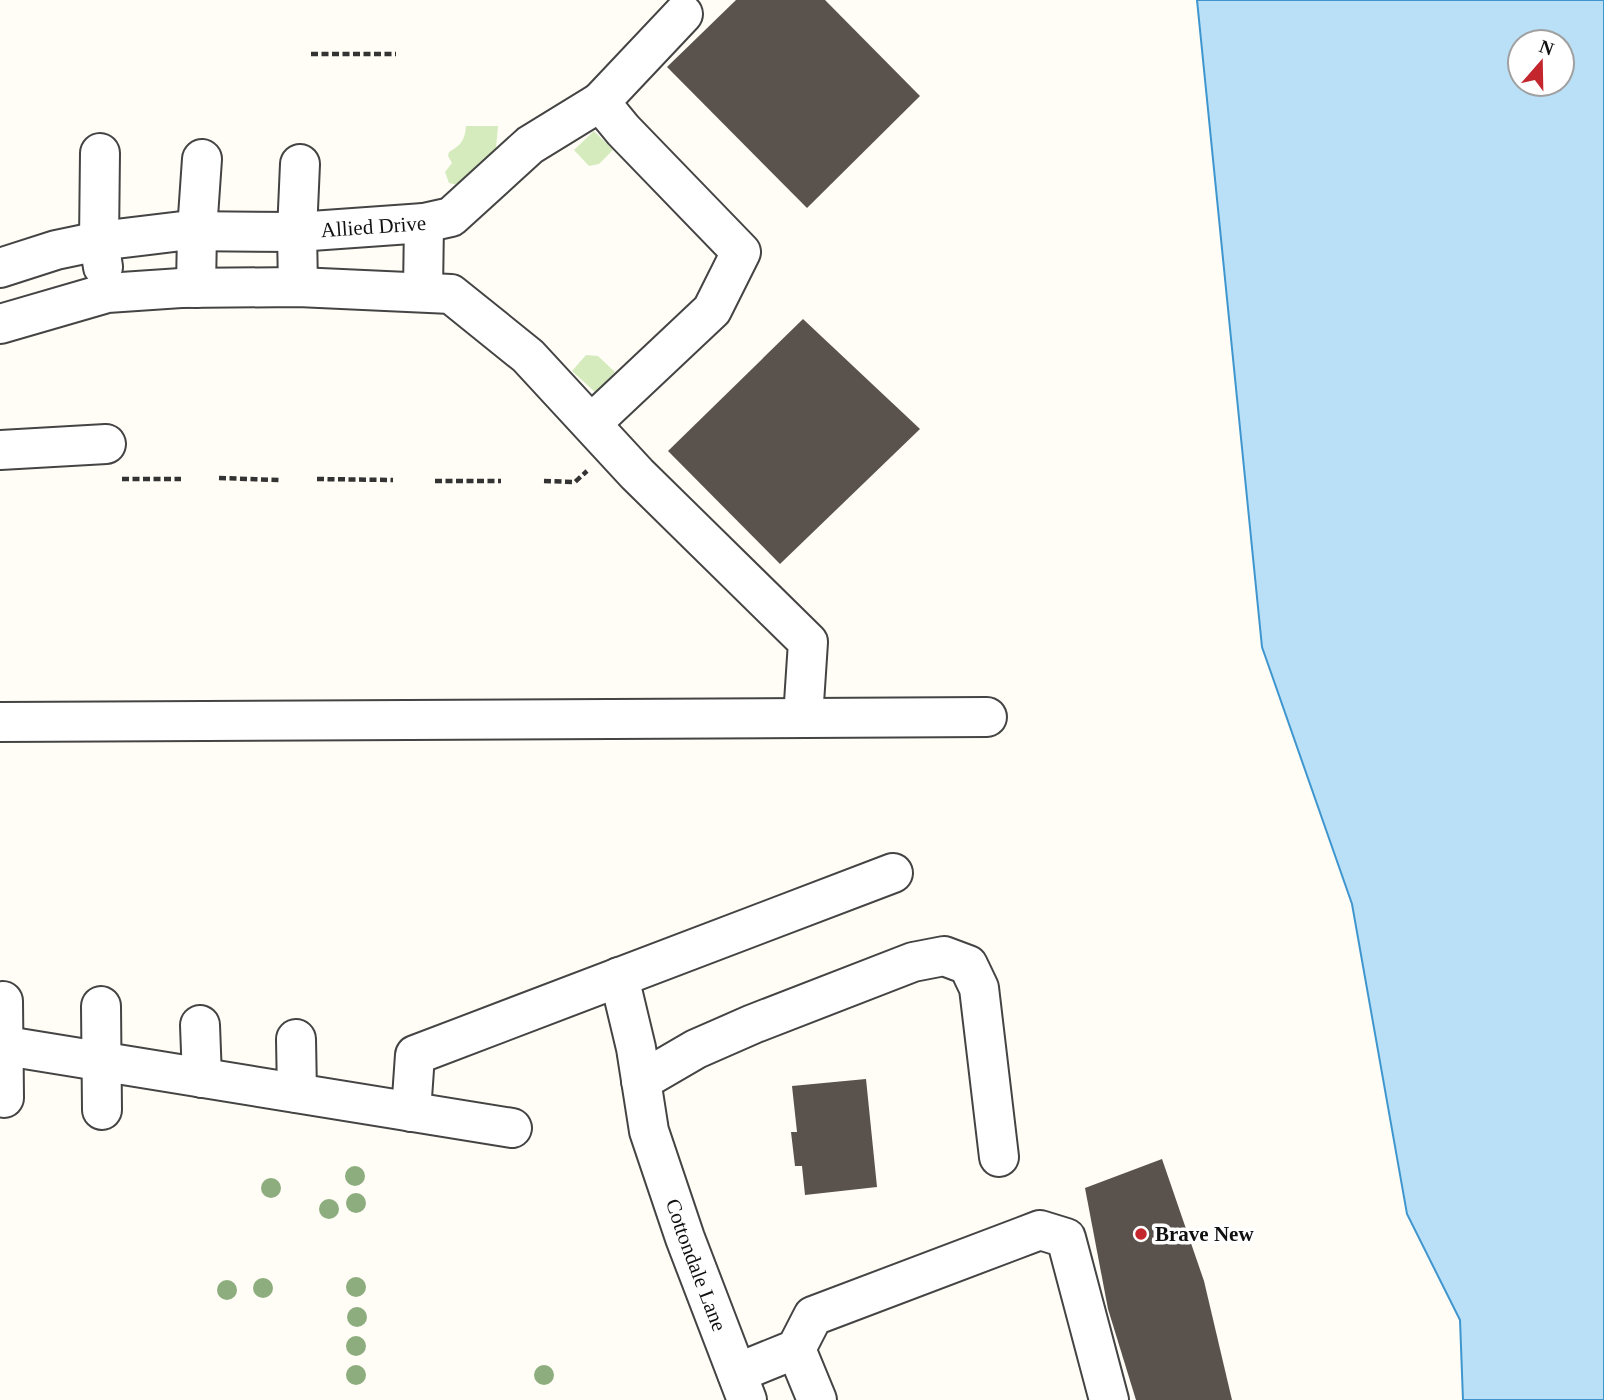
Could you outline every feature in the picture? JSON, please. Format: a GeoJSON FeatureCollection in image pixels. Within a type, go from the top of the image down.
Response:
{"type":"FeatureCollection","features":[{"type":"Feature","properties":{"kind":"street"},"geometry":{"type":"LineString","coordinates":[[424,223],[451,217],[530,145],[600,102],[683,14]]}},
{"type":"Feature","properties":{"kind":"street"},"geometry":{"type":"LineString","coordinates":[[592,424],[712,310],[741,252],[623,130],[600,102]]}},
{"type":"Feature","properties":{"kind":"street"},"geometry":{"type":"LineString","coordinates":[[100,153],[99,241],[107,293]]}},
{"type":"Feature","properties":{"kind":"street"},"geometry":{"type":"LineString","coordinates":[[196,288],[202,159]]}},
{"type":"Feature","properties":{"kind":"street"},"geometry":{"type":"LineString","coordinates":[[297,232],[300,164]]}},
{"type":"Feature","properties":{"kind":"street","name":"Allied Drive"},"geometry":{"type":"LineString","coordinates":[[0,268],[56,250],[99,241],[197,231],[297,232],[424,223],[423,291]]}},
{"type":"Feature","properties":{"kind":"street","name":"Allied Drive"},"geometry":{"type":"LineString","coordinates":[[297,232],[298,287]]}},
{"type":"Feature","properties":{"kind":"street"},"geometry":{"type":"LineString","coordinates":[[0,324],[107,293],[196,288],[298,287],[451,294],[528,356],[637,474],[808,642],[803,718]]}},
{"type":"Feature","properties":{"kind":"street"},"geometry":{"type":"LineString","coordinates":[[0,450],[106,444]]}},
{"type":"Feature","properties":{"kind":"street"},"geometry":{"type":"LineString","coordinates":[[0,722],[986,717]]}},
{"type":"Feature","properties":{"kind":"street"},"geometry":{"type":"LineString","coordinates":[[411,1112],[415,1055],[893,873]]}},
{"type":"Feature","properties":{"kind":"street"},"geometry":{"type":"LineString","coordinates":[[641,1082],[696,1049],[753,1024],[913,962],[944,956],[968,965],[979,988],[999,1157]]}},
{"type":"Feature","properties":{"kind":"street","name":"Cottondale Lane"},"geometry":{"type":"LineString","coordinates":[[619,977],[649,1131],[685,1238],[742,1386]]}},
{"type":"Feature","properties":{"kind":"street"},"geometry":{"type":"LineString","coordinates":[[2,1001],[4,1098]]}},
{"type":"Feature","properties":{"kind":"street"},"geometry":{"type":"LineString","coordinates":[[101,1006],[102,1110]]}},
{"type":"Feature","properties":{"kind":"street"},"geometry":{"type":"LineString","coordinates":[[200,1025],[202,1078]]}},
{"type":"Feature","properties":{"kind":"street"},"geometry":{"type":"LineString","coordinates":[[296,1039],[297,1093]]}},
{"type":"Feature","properties":{"kind":"street"},"geometry":{"type":"LineString","coordinates":[[2,1046],[512,1128]]}},
{"type":"Feature","properties":{"kind":"street"},"geometry":{"type":"LineString","coordinates":[[742,1386],[796,1349],[813,1316],[1040,1230],[1066,1238],[1109,1400]]}},
{"type":"Feature","properties":{"kind":"street"},"geometry":{"type":"LineString","coordinates":[[796,1349],[817,1400]]}},
{"type":"Feature","properties":{"kind":"path"},"geometry":{"type":"LineString","coordinates":[[311,54],[396,54]]}},
{"type":"Feature","properties":{"kind":"path"},"geometry":{"type":"LineString","coordinates":[[544,481],[575,482],[589,469]]}},
{"type":"Feature","properties":{"kind":"path"},"geometry":{"type":"LineString","coordinates":[[219,478],[279,480]]}},
{"type":"Feature","properties":{"kind":"path"},"geometry":{"type":"LineString","coordinates":[[122,479],[181,479]]}},
{"type":"Feature","properties":{"kind":"path"},"geometry":{"type":"LineString","coordinates":[[317,479],[393,480]]}},
{"type":"Feature","properties":{"kind":"path"},"geometry":{"type":"LineString","coordinates":[[435,481],[501,481]]}},
{"type":"Feature","properties":{"kind":"green space"},"geometry":{"type":"Polygon","coordinates":[[[466,126],[498,126],[496,148],[458,185],[449,183],[445,172],[452,163],[449,152],[462,142],[466,126]]]}},
{"type":"Feature","properties":{"kind":"green space"},"geometry":{"type":"Polygon","coordinates":[[[594,131],[613,150],[599,164],[589,166],[574,150],[594,131]]]}},
{"type":"Feature","properties":{"kind":"green space"},"geometry":{"type":"Polygon","coordinates":[[[586,355],[598,356],[615,372],[596,393],[572,371],[586,355]]]}},
{"type":"Feature","properties":{"kind":"water"},"geometry":{"type":"Polygon","coordinates":[[[1197,0],[1604,0],[1604,1400],[1463,1400],[1460,1320],[1407,1214],[1352,904],[1262,647],[1197,0]]]}},
{"type":"Feature","properties":{"kind":"building"},"geometry":{"type":"Polygon","coordinates":[[[736,0],[825,0],[920,96],[807,208],[667,67],[736,0]]]}},
{"type":"Feature","properties":{"kind":"building"},"geometry":{"type":"Polygon","coordinates":[[[803,319],[920,429],[780,564],[668,451],[803,319]]]}},
{"type":"Feature","properties":{"kind":"building"},"geometry":{"type":"Polygon","coordinates":[[[866,1079],[877,1187],[805,1195],[802,1166],[795,1166],[791,1132],[797,1132],[792,1086],[866,1079]]]}},
{"type":"Feature","properties":{"kind":"building"},"geometry":{"type":"Polygon","coordinates":[[[1162,1159],[1204,1281],[1232,1400],[1136,1400],[1108,1309],[1085,1188],[1162,1159]]]}},
{"type":"Feature","properties":{"kind":"place","name":"Brave New"},"geometry":{"type":"Point","coordinates":[1141,1234]}}]}
